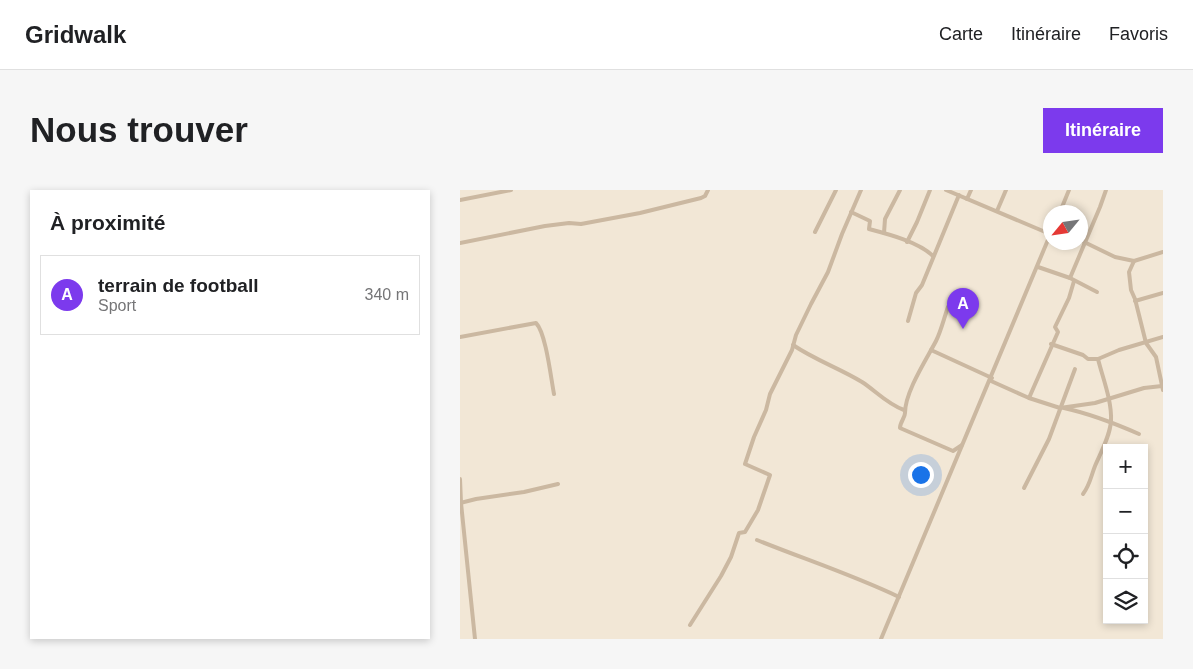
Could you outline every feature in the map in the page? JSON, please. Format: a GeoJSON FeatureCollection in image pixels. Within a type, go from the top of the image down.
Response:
{"type":"FeatureCollection","features":[{"type":"Feature","properties":{"kind":"street"},"geometry":{"type":"LineString","coordinates":[[460,200],[511,190]]}},
{"type":"Feature","properties":{"kind":"street"},"geometry":{"type":"LineString","coordinates":[[460,243],[546,226],[569,223],[581,224],[640,214],[701,198],[705,196],[708,190]]}},
{"type":"Feature","properties":{"kind":"street"},"geometry":{"type":"LineString","coordinates":[[815,232],[836,190]]}},
{"type":"Feature","properties":{"kind":"street"},"geometry":{"type":"LineString","coordinates":[[690,625],[721,576],[731,557],[739,533],[746,532],[765,493],[770,475],[746,464],[754,437],[766,410],[770,394],[811,304],[828,272],[860,190]]}},
{"type":"Feature","properties":{"kind":"street"},"geometry":{"type":"LineString","coordinates":[[884,233],[885,219],[900,190]]}},
{"type":"Feature","properties":{"kind":"street"},"geometry":{"type":"LineString","coordinates":[[907,242],[930,190]]}},
{"type":"Feature","properties":{"kind":"street"},"geometry":{"type":"LineString","coordinates":[[946,190],[1043,231]]}},
{"type":"Feature","properties":{"kind":"street"},"geometry":{"type":"LineString","coordinates":[[967,199],[971,190]]}},
{"type":"Feature","properties":{"kind":"street"},"geometry":{"type":"LineString","coordinates":[[997,211],[1006,190]]}},
{"type":"Feature","properties":{"kind":"street"},"geometry":{"type":"LineString","coordinates":[[1063,205],[1069,190]]}},
{"type":"Feature","properties":{"kind":"street"},"geometry":{"type":"LineString","coordinates":[[1088,229],[1100,207],[1106,190]]}},
{"type":"Feature","properties":{"kind":"street"},"geometry":{"type":"LineString","coordinates":[[908,321],[916,293],[922,284],[959,195]]}},
{"type":"Feature","properties":{"kind":"street"},"geometry":{"type":"LineString","coordinates":[[851,212],[870,221],[869,229],[907,242],[928,251],[933,256]]}},
{"type":"Feature","properties":{"kind":"street"},"geometry":{"type":"LineString","coordinates":[[1088,243],[1115,257],[1134,261],[1163,252]]}},
{"type":"Feature","properties":{"kind":"street"},"geometry":{"type":"LineString","coordinates":[[881,639],[1044,250]]}},
{"type":"Feature","properties":{"kind":"street"},"geometry":{"type":"LineString","coordinates":[[1028,398],[1058,332],[1055,328],[1069,298],[1079,250]]}},
{"type":"Feature","properties":{"kind":"street"},"geometry":{"type":"LineString","coordinates":[[1060,408],[1109,400],[1144,388],[1162,388],[1160,369],[1156,357],[1146,343],[1131,290],[1129,272],[1134,261]]}},
{"type":"Feature","properties":{"kind":"street"},"geometry":{"type":"LineString","coordinates":[[1038,266],[1072,279],[1097,292]]}},
{"type":"Feature","properties":{"kind":"street"},"geometry":{"type":"LineString","coordinates":[[1135,301],[1163,294]]}},
{"type":"Feature","properties":{"kind":"street"},"geometry":{"type":"LineString","coordinates":[[948,307],[938,336],[915,380],[904,410],[905,414],[900,428],[960,454]]}},
{"type":"Feature","properties":{"kind":"street"},"geometry":{"type":"LineString","coordinates":[[460,338],[536,323],[540,327],[542,334],[554,394]]}},
{"type":"Feature","properties":{"kind":"street"},"geometry":{"type":"LineString","coordinates":[[1052,344],[1083,355],[1088,359],[1098,360],[1119,350],[1163,337]]}},
{"type":"Feature","properties":{"kind":"street"},"geometry":{"type":"LineString","coordinates":[[793,345],[814,358],[839,368],[852,377],[864,382],[890,404],[904,410]]}},
{"type":"Feature","properties":{"kind":"street"},"geometry":{"type":"LineString","coordinates":[[931,350],[1028,398],[1060,408],[1087,413],[1111,421],[1139,434]]}},
{"type":"Feature","properties":{"kind":"street"},"geometry":{"type":"LineString","coordinates":[[1083,494],[1089,486],[1111,421],[1109,400],[1098,360]]}},
{"type":"Feature","properties":{"kind":"street"},"geometry":{"type":"LineString","coordinates":[[1024,488],[1049,439],[1075,369]]}},
{"type":"Feature","properties":{"kind":"street"},"geometry":{"type":"LineString","coordinates":[[953,451],[964,444]]}},
{"type":"Feature","properties":{"kind":"street"},"geometry":{"type":"LineString","coordinates":[[460,479],[460,503],[475,639]]}},
{"type":"Feature","properties":{"kind":"street"},"geometry":{"type":"LineString","coordinates":[[460,503],[558,484]]}},
{"type":"Feature","properties":{"kind":"street"},"geometry":{"type":"LineString","coordinates":[[757,540],[899,597]]}},
{"type":"Feature","properties":{"kind":"place","name":"terrain de football"},"geometry":{"type":"Point","coordinates":[963,329]}}]}
